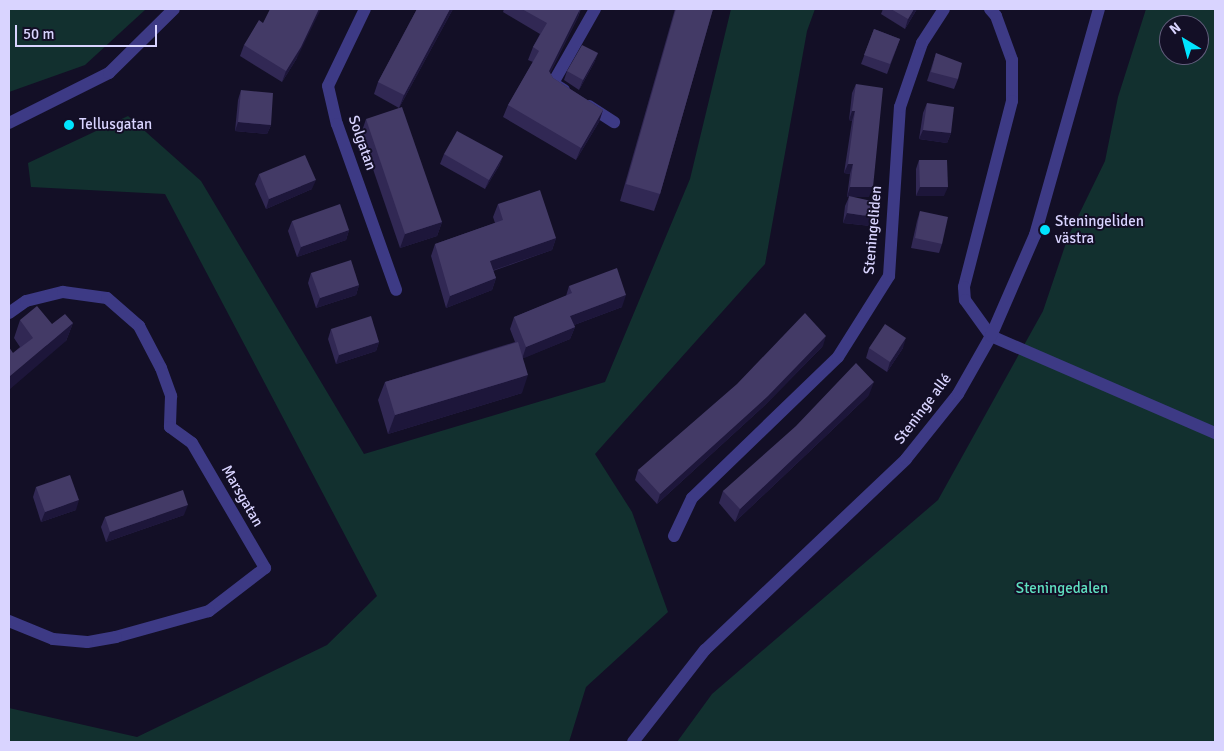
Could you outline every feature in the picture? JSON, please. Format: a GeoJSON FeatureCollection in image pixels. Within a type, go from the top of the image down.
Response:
{"type":"FeatureCollection","features":[{"type":"Feature","properties":{"kind":"street"},"geometry":{"type":"LineString","coordinates":[[9,123],[109,73],[174,9]]}},
{"type":"Feature","properties":{"kind":"street","name":"Solgatan"},"geometry":{"type":"LineString","coordinates":[[365,9],[328,86],[338,124],[396,290]]}},
{"type":"Feature","properties":{"kind":"street"},"geometry":{"type":"LineString","coordinates":[[595,9],[553,83],[614,122]]}},
{"type":"Feature","properties":{"kind":"street","name":"Steningeliden"},"geometry":{"type":"LineString","coordinates":[[674,536],[692,498],[838,357],[889,276],[900,107],[922,43],[944,9]]}},
{"type":"Feature","properties":{"kind":"street"},"geometry":{"type":"LineString","coordinates":[[990,9],[996,16],[1012,60],[1012,101],[964,287],[965,300],[991,336],[1215,433]]}},
{"type":"Feature","properties":{"kind":"street","name":"Steninge allé"},"geometry":{"type":"LineString","coordinates":[[633,742],[705,650],[906,459],[958,394],[991,336],[1035,235],[1099,9]]}},
{"type":"Feature","properties":{"kind":"street","name":"Marsgatan"},"geometry":{"type":"LineString","coordinates":[[9,313],[26,301],[63,292],[107,298],[139,326],[161,368],[171,396],[170,427],[192,443],[264,568],[209,610],[116,637],[87,642],[53,639],[9,620]]}},
{"type":"Feature","properties":{"kind":"green space"},"geometry":{"type":"Polygon","coordinates":[[[9,9],[146,9],[85,65],[9,92],[9,9]]]}},
{"type":"Feature","properties":{"kind":"green space"},"geometry":{"type":"Polygon","coordinates":[[[731,9],[815,9],[807,31],[765,264],[595,454],[632,512],[668,612],[586,687],[569,742],[9,742],[9,708],[137,737],[327,645],[377,596],[165,194],[31,187],[28,163],[128,116],[201,181],[364,454],[605,382],[690,179],[731,9]]]}},
{"type":"Feature","properties":{"kind":"green space","name":"Steningedalen"},"geometry":{"type":"Polygon","coordinates":[[[1146,9],[1215,9],[1215,742],[677,742],[712,694],[938,500],[1043,311],[1068,237],[1105,161],[1118,97],[1146,9]]]}},
{"type":"Feature","properties":{"kind":"building"},"geometry":{"type":"Polygon","coordinates":[[[270,9],[319,9],[301,47],[286,71],[244,45],[259,20],[263,23],[270,9]]]}},
{"type":"Feature","properties":{"kind":"building"},"geometry":{"type":"Polygon","coordinates":[[[417,9],[450,9],[404,95],[378,82],[417,9]]]}},
{"type":"Feature","properties":{"kind":"building"},"geometry":{"type":"Polygon","coordinates":[[[522,9],[580,9],[549,71],[553,78],[603,110],[581,148],[508,105],[539,51],[533,47],[547,23],[522,9]]]}},
{"type":"Feature","properties":{"kind":"building"},"geometry":{"type":"Polygon","coordinates":[[[676,9],[713,9],[660,194],[626,184],[676,9]]]}},
{"type":"Feature","properties":{"kind":"building"},"geometry":{"type":"Polygon","coordinates":[[[891,9],[914,9],[908,19],[891,9]]]}},
{"type":"Feature","properties":{"kind":"building"},"geometry":{"type":"Polygon","coordinates":[[[874,29],[900,39],[890,64],[864,55],[874,29]]]}},
{"type":"Feature","properties":{"kind":"building"},"geometry":{"type":"Polygon","coordinates":[[[582,45],[598,53],[583,80],[567,71],[582,45]]]}},
{"type":"Feature","properties":{"kind":"building"},"geometry":{"type":"Polygon","coordinates":[[[936,53],[962,63],[958,79],[931,72],[936,53]]]}},
{"type":"Feature","properties":{"kind":"building"},"geometry":{"type":"Polygon","coordinates":[[[856,84],[883,88],[873,187],[850,187],[853,164],[848,164],[855,111],[852,111],[856,84]]]}},
{"type":"Feature","properties":{"kind":"building"},"geometry":{"type":"Polygon","coordinates":[[[241,90],[273,93],[271,125],[238,122],[241,90]]]}},
{"type":"Feature","properties":{"kind":"building"},"geometry":{"type":"Polygon","coordinates":[[[927,103],[954,107],[951,133],[923,130],[927,103]]]}},
{"type":"Feature","properties":{"kind":"building"},"geometry":{"type":"Polygon","coordinates":[[[402,107],[442,222],[405,234],[366,119],[402,107]]]}},
{"type":"Feature","properties":{"kind":"building"},"geometry":{"type":"Polygon","coordinates":[[[457,131],[503,156],[489,180],[444,154],[457,131]]]}},
{"type":"Feature","properties":{"kind":"building"},"geometry":{"type":"Polygon","coordinates":[[[305,155],[316,180],[269,199],[259,174],[305,155]]]}},
{"type":"Feature","properties":{"kind":"building"},"geometry":{"type":"Polygon","coordinates":[[[919,160],[947,160],[948,187],[920,187],[919,160]]]}},
{"type":"Feature","properties":{"kind":"building"},"geometry":{"type":"Polygon","coordinates":[[[540,190],[556,238],[490,261],[496,278],[450,296],[435,244],[503,220],[498,204],[540,190]]]}},
{"type":"Feature","properties":{"kind":"building"},"geometry":{"type":"Polygon","coordinates":[[[849,196],[876,202],[874,217],[847,213],[849,196]]]}},
{"type":"Feature","properties":{"kind":"building"},"geometry":{"type":"Polygon","coordinates":[[[340,204],[349,230],[301,247],[292,221],[340,204]]]}},
{"type":"Feature","properties":{"kind":"building"},"geometry":{"type":"Polygon","coordinates":[[[920,211],[948,217],[942,244],[915,238],[920,211]]]}},
{"type":"Feature","properties":{"kind":"building"},"geometry":{"type":"Polygon","coordinates":[[[351,260],[359,285],[320,298],[311,273],[351,260]]]}},
{"type":"Feature","properties":{"kind":"building"},"geometry":{"type":"Polygon","coordinates":[[[617,268],[626,295],[570,316],[575,327],[526,347],[514,317],[572,293],[569,286],[617,268]]]}},
{"type":"Feature","properties":{"kind":"building"},"geometry":{"type":"Polygon","coordinates":[[[37,306],[52,324],[65,314],[73,323],[9,377],[9,347],[13,353],[33,338],[20,320],[37,306]]]}},
{"type":"Feature","properties":{"kind":"building"},"geometry":{"type":"Polygon","coordinates":[[[805,313],[826,336],[768,396],[660,494],[638,470],[737,384],[805,313]]]}},
{"type":"Feature","properties":{"kind":"building"},"geometry":{"type":"Polygon","coordinates":[[[371,316],[379,342],[339,355],[331,329],[371,316]]]}},
{"type":"Feature","properties":{"kind":"building"},"geometry":{"type":"Polygon","coordinates":[[[885,324],[906,338],[890,362],[869,348],[885,324]]]}},
{"type":"Feature","properties":{"kind":"building"},"geometry":{"type":"Polygon","coordinates":[[[518,342],[528,375],[395,415],[385,382],[518,342]]]}},
{"type":"Feature","properties":{"kind":"building"},"geometry":{"type":"Polygon","coordinates":[[[856,363],[874,382],[740,509],[723,491],[796,426],[856,363]]]}},
{"type":"Feature","properties":{"kind":"building"},"geometry":{"type":"Polygon","coordinates":[[[70,475],[79,500],[45,512],[36,487],[70,475]]]}},
{"type":"Feature","properties":{"kind":"building"},"geometry":{"type":"Polygon","coordinates":[[[183,490],[188,505],[110,532],[105,517],[183,490]]]}},
{"type":"Feature","properties":{"kind":"place","name":"Tellusgatan"},"geometry":{"type":"Point","coordinates":[69,125]}},
{"type":"Feature","properties":{"kind":"place","name":"Steningeliden västra"},"geometry":{"type":"Point","coordinates":[1045,230]}}]}
